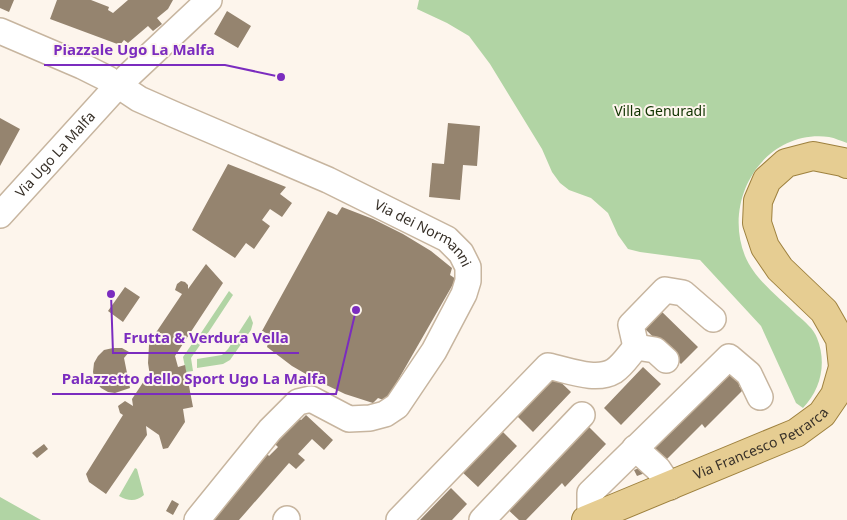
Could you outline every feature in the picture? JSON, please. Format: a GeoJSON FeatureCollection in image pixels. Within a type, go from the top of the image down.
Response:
{"type":"FeatureCollection","features":[{"type":"Feature","properties":{"kind":"main road","name":"Via Francesco Petrarca"},"geometry":{"type":"LineString","coordinates":[[588,519],[796,433],[822,414],[835,395],[842,367],[840,339],[824,310],[780,269],[765,247],[757,223],[758,201],[767,180],[786,163],[813,156],[847,164]]}},
{"type":"Feature","properties":{"kind":"street","name":"Via Ugo La Malfa"},"geometry":{"type":"LineString","coordinates":[[0,216],[118,85],[209,0]]}},
{"type":"Feature","properties":{"kind":"street","name":"Via dei Normanni"},"geometry":{"type":"LineString","coordinates":[[0,31],[82,66],[118,85],[139,99],[328,180],[447,239],[461,253],[468,267],[468,281],[464,294],[434,351],[397,406],[385,414],[360,419],[349,418],[311,399],[298,402],[270,430],[197,520]]}},
{"type":"Feature","properties":{"kind":"street"},"geometry":{"type":"LineString","coordinates":[[636,347],[631,325],[665,290],[682,293],[713,319]]}},
{"type":"Feature","properties":{"kind":"street"},"geometry":{"type":"LineString","coordinates":[[636,347],[655,350],[666,360]]}},
{"type":"Feature","properties":{"kind":"street"},"geometry":{"type":"LineString","coordinates":[[399,520],[548,366],[595,376],[607,374],[621,365],[636,347]]}},
{"type":"Feature","properties":{"kind":"street","name":"Via Francesco Petrarca"},"geometry":{"type":"LineString","coordinates":[[588,519],[590,493],[729,357],[749,374],[760,398]]}},
{"type":"Feature","properties":{"kind":"street"},"geometry":{"type":"LineString","coordinates":[[497,515],[582,415]]}},
{"type":"Feature","properties":{"kind":"street"},"geometry":{"type":"LineString","coordinates":[[635,448],[658,470],[670,486]]}},
{"type":"Feature","properties":{"kind":"green space","name":"Villa Genuradi"},"geometry":{"type":"Polygon","coordinates":[[[419,0],[847,0],[847,143],[829,137],[806,137],[785,144],[768,156],[754,172],[744,191],[739,212],[739,234],[749,265],[768,288],[809,325],[814,331],[820,347],[822,366],[818,384],[803,408],[796,403],[761,326],[700,260],[628,249],[618,235],[608,213],[591,198],[569,190],[560,183],[552,172],[542,149],[490,64],[469,36],[417,9],[419,0]]]}},
{"type":"Feature","properties":{"kind":"green space"},"geometry":{"type":"Polygon","coordinates":[[[229,291],[233,295],[204,339],[199,336],[229,291]]]}},
{"type":"Feature","properties":{"kind":"green space"},"geometry":{"type":"Polygon","coordinates":[[[250,315],[253,323],[251,330],[230,360],[223,364],[197,368],[197,359],[222,355],[228,349],[250,315]]]}},
{"type":"Feature","properties":{"kind":"green space"},"geometry":{"type":"Polygon","coordinates":[[[194,341],[200,345],[191,358],[193,371],[186,372],[183,357],[194,341]]]}},
{"type":"Feature","properties":{"kind":"green space"},"geometry":{"type":"Polygon","coordinates":[[[135,468],[137,469],[144,495],[135,500],[126,499],[119,496],[135,468]]]}},
{"type":"Feature","properties":{"kind":"green space"},"geometry":{"type":"Polygon","coordinates":[[[0,497],[41,520],[0,520],[0,497]]]}},
{"type":"Feature","properties":{"kind":"building"},"geometry":{"type":"Polygon","coordinates":[[[0,0],[14,0],[9,12],[0,8],[0,0]]]}},
{"type":"Feature","properties":{"kind":"building"},"geometry":{"type":"Polygon","coordinates":[[[57,0],[91,0],[109,7],[108,10],[113,13],[128,0],[173,0],[168,9],[157,18],[162,24],[153,31],[148,26],[128,43],[124,40],[120,45],[50,19],[57,0]]]}},
{"type":"Feature","properties":{"kind":"building"},"geometry":{"type":"Polygon","coordinates":[[[227,11],[251,26],[238,48],[214,34],[227,11]]]}},
{"type":"Feature","properties":{"kind":"building"},"geometry":{"type":"Polygon","coordinates":[[[0,118],[20,129],[0,166],[0,118]]]}},
{"type":"Feature","properties":{"kind":"building"},"geometry":{"type":"Polygon","coordinates":[[[448,123],[480,126],[477,166],[463,165],[460,200],[429,197],[432,163],[444,164],[448,123]]]}},
{"type":"Feature","properties":{"kind":"building"},"geometry":{"type":"Polygon","coordinates":[[[228,164],[286,187],[280,194],[292,203],[282,217],[270,209],[262,220],[270,226],[254,249],[246,243],[235,258],[192,230],[228,164]]]}},
{"type":"Feature","properties":{"kind":"building"},"geometry":{"type":"Polygon","coordinates":[[[342,207],[373,219],[431,251],[452,268],[450,275],[456,279],[386,401],[378,398],[373,403],[345,394],[318,381],[292,366],[267,347],[270,335],[262,331],[328,211],[337,215],[342,207]]]}},
{"type":"Feature","properties":{"kind":"building"},"geometry":{"type":"Polygon","coordinates":[[[206,264],[223,283],[175,356],[178,367],[185,365],[193,407],[183,409],[185,422],[168,448],[163,449],[159,435],[146,426],[147,435],[106,494],[89,482],[86,474],[123,415],[120,413],[118,406],[125,401],[133,406],[132,399],[144,381],[151,383],[148,363],[149,345],[182,294],[175,290],[177,284],[181,281],[185,282],[188,285],[188,289],[206,264]]]}},
{"type":"Feature","properties":{"kind":"building"},"geometry":{"type":"Polygon","coordinates":[[[125,287],[140,297],[123,322],[108,311],[125,287]]]}},
{"type":"Feature","properties":{"kind":"building"},"geometry":{"type":"Polygon","coordinates":[[[659,309],[698,347],[681,364],[642,326],[659,309]]]}},
{"type":"Feature","properties":{"kind":"building"},"geometry":{"type":"Polygon","coordinates":[[[122,348],[129,352],[124,358],[130,388],[115,393],[101,388],[95,381],[93,372],[94,363],[98,356],[104,350],[122,348]]]}},
{"type":"Feature","properties":{"kind":"building"},"geometry":{"type":"Polygon","coordinates":[[[643,367],[661,384],[621,425],[604,408],[643,367]]]}},
{"type":"Feature","properties":{"kind":"building"},"geometry":{"type":"Polygon","coordinates":[[[736,370],[745,380],[739,386],[743,390],[705,428],[702,424],[662,464],[646,447],[727,373],[730,376],[736,370]]]}},
{"type":"Feature","properties":{"kind":"building"},"geometry":{"type":"Polygon","coordinates":[[[552,374],[571,392],[533,432],[514,413],[552,374]]]}},
{"type":"Feature","properties":{"kind":"building"},"geometry":{"type":"Polygon","coordinates":[[[306,415],[333,440],[324,450],[312,439],[298,454],[305,460],[296,469],[289,463],[239,520],[211,520],[267,454],[269,456],[278,447],[275,444],[298,418],[301,420],[306,415]]]}},
{"type":"Feature","properties":{"kind":"building"},"geometry":{"type":"Polygon","coordinates":[[[588,426],[606,444],[565,487],[562,483],[526,520],[519,520],[503,505],[588,426]]]}},
{"type":"Feature","properties":{"kind":"building"},"geometry":{"type":"Polygon","coordinates":[[[499,428],[517,446],[478,487],[460,470],[499,428]]]}},
{"type":"Feature","properties":{"kind":"building"},"geometry":{"type":"Polygon","coordinates":[[[44,444],[48,449],[37,458],[32,453],[44,444]]]}},
{"type":"Feature","properties":{"kind":"building"},"geometry":{"type":"Polygon","coordinates":[[[642,467],[645,473],[637,476],[634,470],[642,467]]]}},
{"type":"Feature","properties":{"kind":"building"},"geometry":{"type":"Polygon","coordinates":[[[451,488],[467,504],[452,520],[420,520],[451,488]]]}},
{"type":"Feature","properties":{"kind":"building"},"geometry":{"type":"Polygon","coordinates":[[[172,500],[179,504],[173,515],[166,511],[172,500]]]}},
{"type":"Feature","properties":{"kind":"place","name":"Piazzale Ugo La Malfa"},"geometry":{"type":"Point","coordinates":[281,77]}},
{"type":"Feature","properties":{"kind":"place","name":"Frutta & Verdura Vella"},"geometry":{"type":"Point","coordinates":[111,294]}},
{"type":"Feature","properties":{"kind":"place","name":"Palazzetto dello Sport Ugo La Malfa"},"geometry":{"type":"Point","coordinates":[356,310]}}]}
